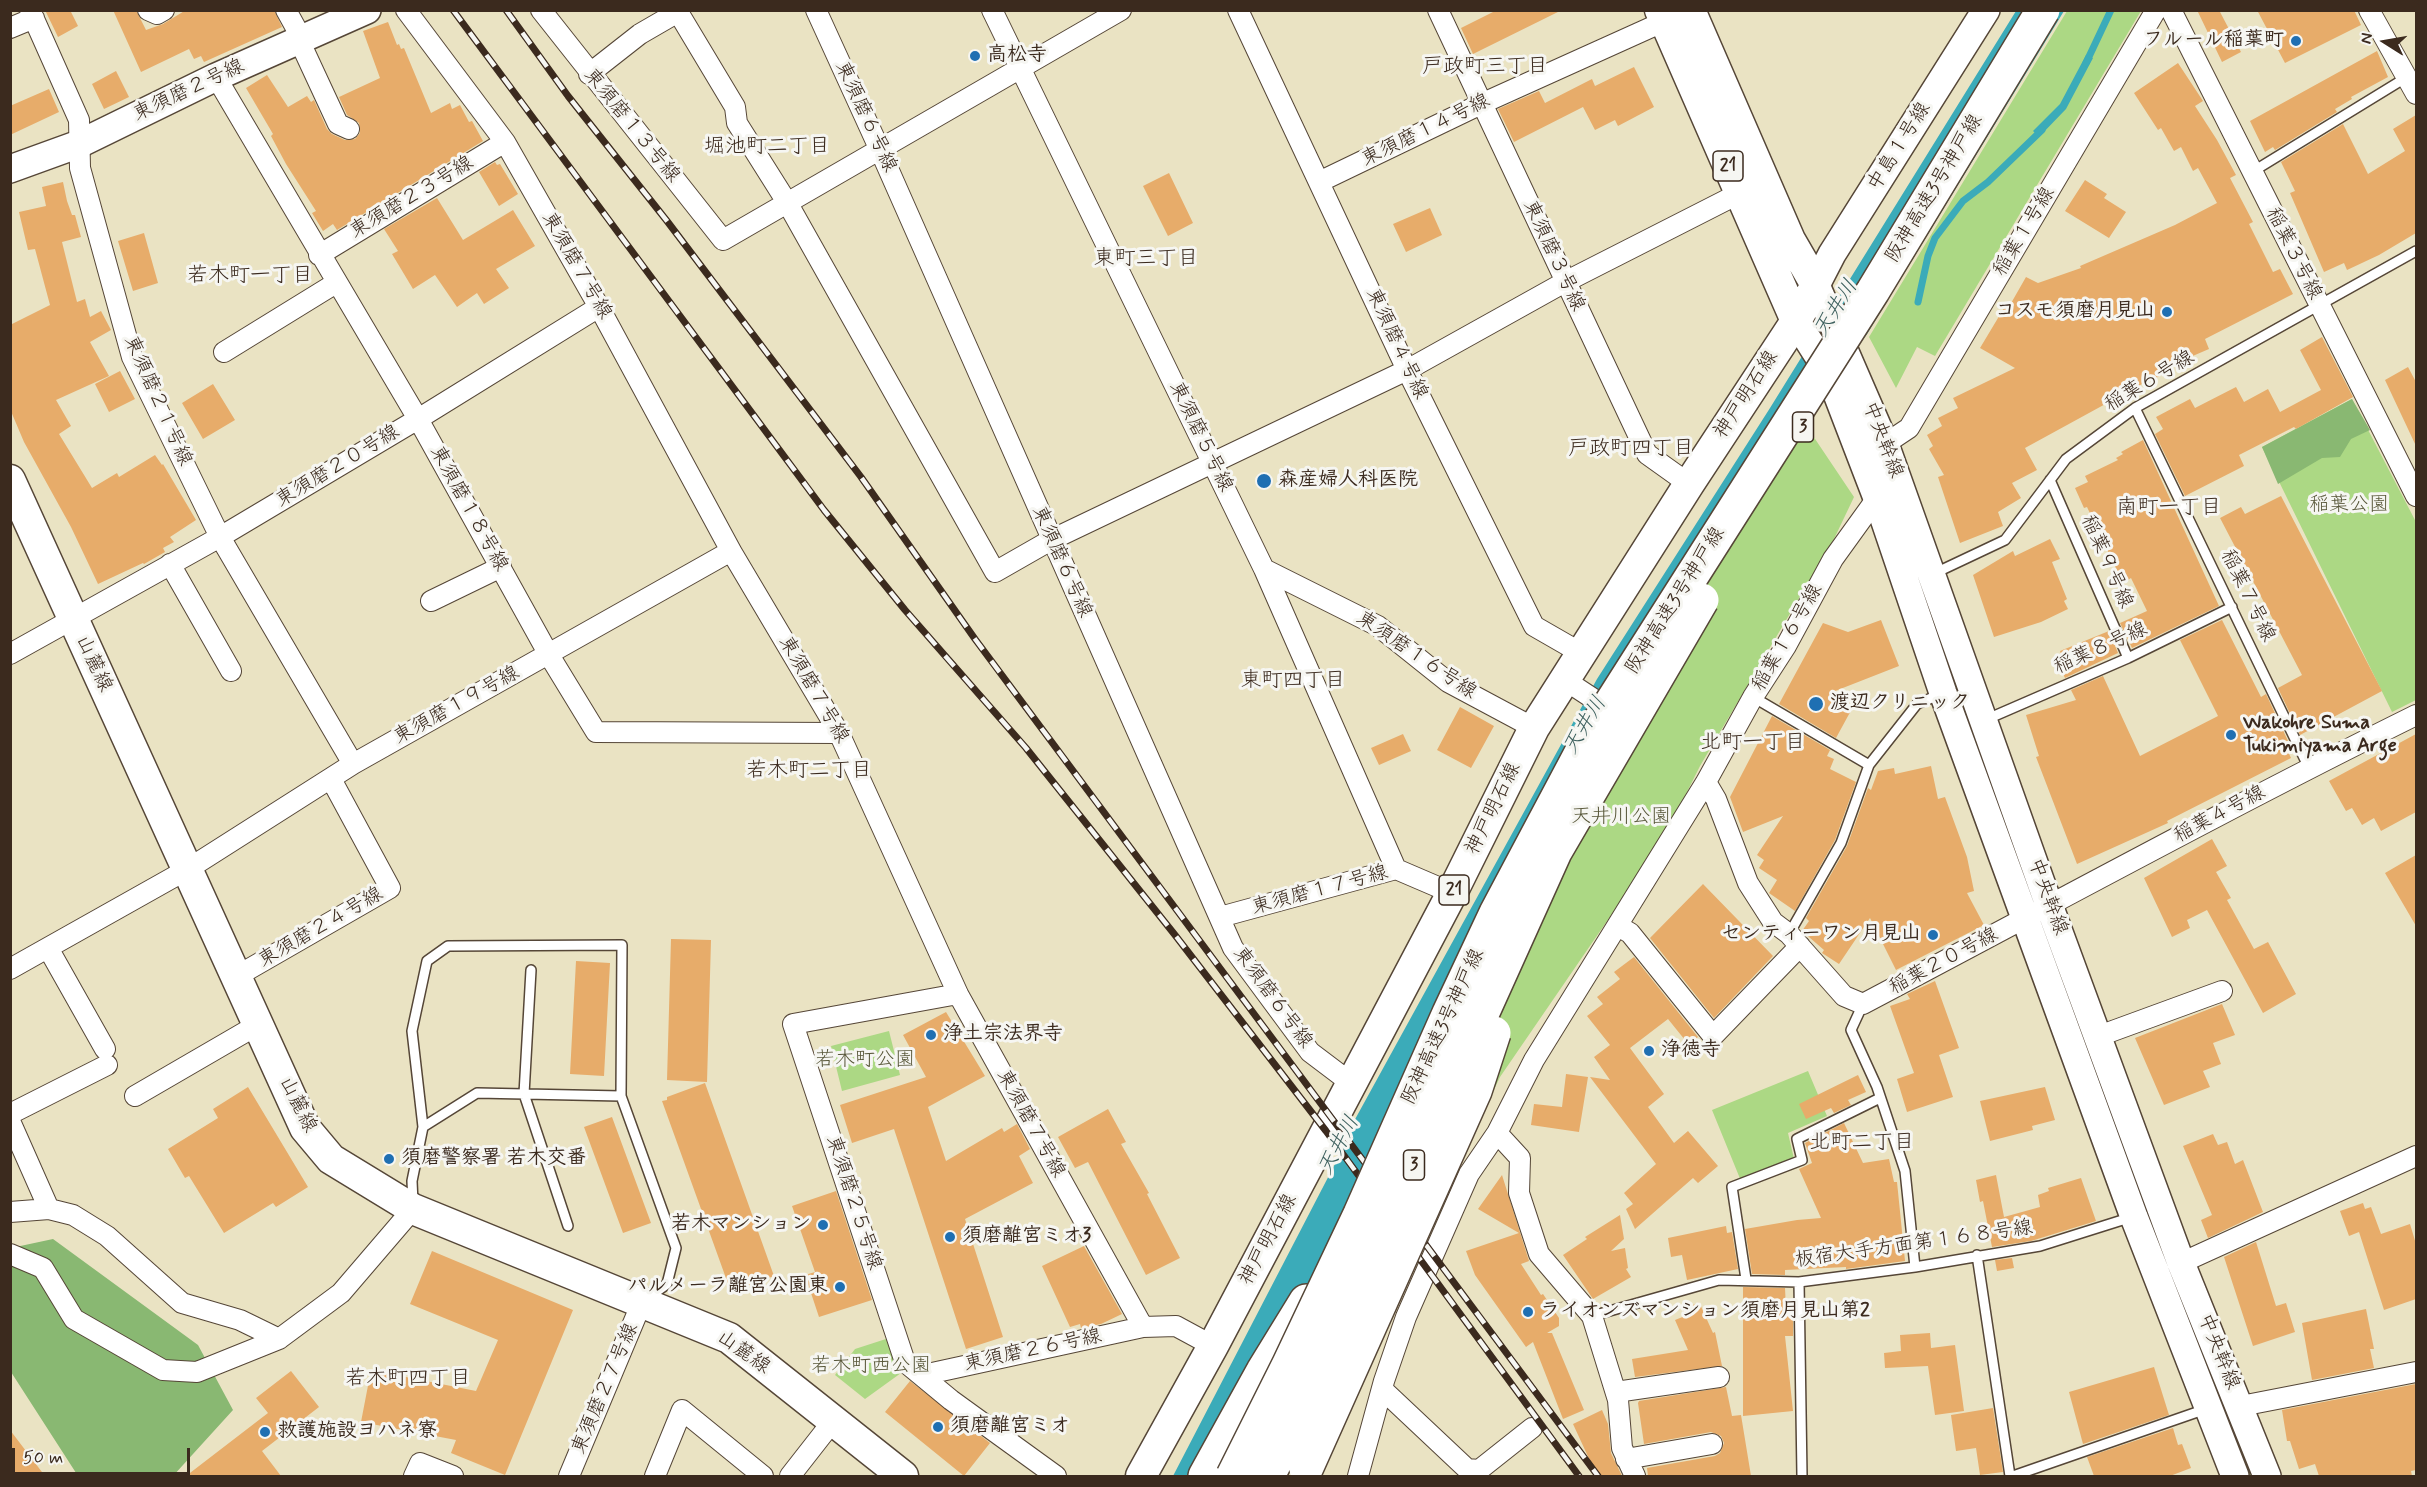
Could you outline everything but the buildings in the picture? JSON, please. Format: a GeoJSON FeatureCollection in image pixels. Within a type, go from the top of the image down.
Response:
{"type":"FeatureCollection","features":[{"type":"Feature","properties":{"kind":"highway","name":"阪神高速3号神戸線"},"geometry":{"type":"LineString","coordinates":[[1233,1476],[1360,1214],[1496,913],[1590,736],[1873,291],[2043,10]]}},
{"type":"Feature","properties":{"kind":"highway","name":"阪神高速3号神戸線"},"geometry":{"type":"LineString","coordinates":[[1268,1476],[1319,1376],[1555,852],[1801,431],[2064,10]]}},
{"type":"Feature","properties":{"kind":"highway"},"geometry":{"type":"LineString","coordinates":[[1304,1473],[1474,1091],[1555,852]]}},
{"type":"Feature","properties":{"kind":"highway"},"geometry":{"type":"LineString","coordinates":[[1205,1476],[1263,1371],[1360,1214]]}},
{"type":"Feature","properties":{"kind":"main road","name":"21"},"geometry":{"type":"LineString","coordinates":[[1671,14],[1816,285]]}},
{"type":"Feature","properties":{"kind":"main road","name":"21"},"geometry":{"type":"LineString","coordinates":[[1671,14],[1740,193],[1796,321]]}},
{"type":"Feature","properties":{"kind":"main road","name":"神戸明石線"},"geometry":{"type":"LineString","coordinates":[[1141,1476],[1213,1346],[1452,893],[1534,728],[1796,321],[1816,285]]}},
{"type":"Feature","properties":{"kind":"main road","name":"山麓線"},"geometry":{"type":"LineString","coordinates":[[10,480],[305,1128],[331,1159],[413,1209],[729,1338],[903,1476]]}},
{"type":"Feature","properties":{"kind":"street"},"geometry":{"type":"LineString","coordinates":[[148,10],[158,14],[164,10]]}},
{"type":"Feature","properties":{"kind":"street"},"geometry":{"type":"LineString","coordinates":[[286,10],[338,124],[350,129]]}},
{"type":"Feature","properties":{"kind":"street","name":"東須磨２号線"},"geometry":{"type":"LineString","coordinates":[[10,169],[79,144],[216,77],[367,10]]}},
{"type":"Feature","properties":{"kind":"street","name":"東須磨７号線"},"geometry":{"type":"LineString","coordinates":[[406,10],[505,142],[599,307],[731,551],[839,733],[958,994],[1143,1327]]}},
{"type":"Feature","properties":{"kind":"street","name":"東須磨１３号線"},"geometry":{"type":"LineString","coordinates":[[541,10],[589,74],[723,240],[788,204]]}},
{"type":"Feature","properties":{"kind":"street","name":"東須磨６号線"},"geometry":{"type":"LineString","coordinates":[[816,10],[1233,948],[1310,1052],[1351,1083]]}},
{"type":"Feature","properties":{"kind":"street","name":"東須磨５号線"},"geometry":{"type":"LineString","coordinates":[[992,10],[1264,569],[1396,869]]}},
{"type":"Feature","properties":{"kind":"street"},"geometry":{"type":"LineString","coordinates":[[788,204],[879,148],[1121,10]]}},
{"type":"Feature","properties":{"kind":"street","name":"東須磨４号線"},"geometry":{"type":"LineString","coordinates":[[1238,10],[1407,370],[1534,626],[1581,653]]}},
{"type":"Feature","properties":{"kind":"street","name":"東須磨３号線"},"geometry":{"type":"LineString","coordinates":[[1438,10],[1647,454],[1689,484]]}},
{"type":"Feature","properties":{"kind":"street","name":"中島１号線"},"geometry":{"type":"LineString","coordinates":[[1816,285],[1832,254],[1986,10]]}},
{"type":"Feature","properties":{"kind":"street","name":"稲葉１号線"},"geometry":{"type":"LineString","coordinates":[[1885,444],[1909,428],[2156,10]]}},
{"type":"Feature","properties":{"kind":"street","name":"稲葉３号線"},"geometry":{"type":"LineString","coordinates":[[2171,10],[2416,496]]}},
{"type":"Feature","properties":{"kind":"street"},"geometry":{"type":"LineString","coordinates":[[2369,10],[2412,85]]}},
{"type":"Feature","properties":{"kind":"street"},"geometry":{"type":"LineString","coordinates":[[589,74],[640,34],[678,12],[735,107],[736,123],[788,204],[994,572],[1051,540],[1407,370],[1565,282],[1740,193]]}},
{"type":"Feature","properties":{"kind":"street"},"geometry":{"type":"LineString","coordinates":[[10,28],[32,14]]}},
{"type":"Feature","properties":{"kind":"street","name":"東須磨２１号線"},"geometry":{"type":"LineString","coordinates":[[32,14],[79,120],[80,168],[132,357],[220,537],[353,764]]}},
{"type":"Feature","properties":{"kind":"street","name":"東須磨１４号線"},"geometry":{"type":"LineString","coordinates":[[1319,182],[1671,14]]}},
{"type":"Feature","properties":{"kind":"street","name":"東須磨１８号線"},"geometry":{"type":"LineString","coordinates":[[216,77],[319,255],[418,419],[549,655],[596,732],[839,733]]}},
{"type":"Feature","properties":{"kind":"street","name":"東須磨２３号線"},"geometry":{"type":"LineString","coordinates":[[319,255],[505,142]]}},
{"type":"Feature","properties":{"kind":"street"},"geometry":{"type":"LineString","coordinates":[[224,352],[336,283]]}},
{"type":"Feature","properties":{"kind":"street","name":"中央幹線"},"geometry":{"type":"LineString","coordinates":[[1816,285],[1885,444],[2049,905],[2181,1263],[2241,1406],[2267,1476]]}},
{"type":"Feature","properties":{"kind":"street","name":"東須磨２０号線"},"geometry":{"type":"LineString","coordinates":[[10,654],[220,537],[418,419],[599,307]]}},
{"type":"Feature","properties":{"kind":"street","name":"中央幹線"},"geometry":{"type":"LineString","coordinates":[[1796,321],[1829,374],[1877,498],[1943,693],[2134,1217],[2235,1476]]}},
{"type":"Feature","properties":{"kind":"street","name":"稲葉１６号線"},"geometry":{"type":"LineString","coordinates":[[1358,1476],[1382,1389],[1406,1317],[1469,1174],[1497,1133],[1527,1071],[1706,782],[1833,559],[1877,498]]}},
{"type":"Feature","properties":{"kind":"street","name":"東須磨１９号線"},"geometry":{"type":"LineString","coordinates":[[10,969],[188,869],[353,764],[731,551]]}},
{"type":"Feature","properties":{"kind":"street"},"geometry":{"type":"LineString","coordinates":[[170,564],[231,671]]}},
{"type":"Feature","properties":{"kind":"street"},"geometry":{"type":"LineString","coordinates":[[431,601],[501,567]]}},
{"type":"Feature","properties":{"kind":"street","name":"東須磨１６号線"},"geometry":{"type":"LineString","coordinates":[[1264,569],[1378,626],[1448,682],[1534,728]]}},
{"type":"Feature","properties":{"kind":"street"},"geometry":{"type":"LineString","coordinates":[[1577,688],[1626,720]]}},
{"type":"Feature","properties":{"kind":"street","name":"稲葉４号線"},"geometry":{"type":"LineString","coordinates":[[2025,919],[2309,768],[2416,715]]}},
{"type":"Feature","properties":{"kind":"street","name":"東須磨２４号線"},"geometry":{"type":"LineString","coordinates":[[237,976],[390,888],[331,779]]}},
{"type":"Feature","properties":{"kind":"street"},"geometry":{"type":"LineString","coordinates":[[1706,782],[1716,799],[1748,883],[1773,922],[1795,940],[1844,996],[1863,1004]]}},
{"type":"Feature","properties":{"kind":"street","name":"東須磨１７号線"},"geometry":{"type":"LineString","coordinates":[[1220,917],[1396,869],[1452,893]]}},
{"type":"Feature","properties":{"kind":"street","name":"稲葉２０号線"},"geometry":{"type":"LineString","coordinates":[[1863,1004],[2025,919]]}},
{"type":"Feature","properties":{"kind":"street"},"geometry":{"type":"LineString","coordinates":[[1618,926],[1630,933],[1713,1036],[1795,940]]}},
{"type":"Feature","properties":{"kind":"street"},"geometry":{"type":"LineString","coordinates":[[10,1114],[106,1057],[48,948]]}},
{"type":"Feature","properties":{"kind":"street"},"geometry":{"type":"LineString","coordinates":[[2099,1036],[2222,991]]}},
{"type":"Feature","properties":{"kind":"street","name":"東須磨２５号線"},"geometry":{"type":"LineString","coordinates":[[958,994],[793,1024],[905,1362],[951,1400],[1056,1476]]}},
{"type":"Feature","properties":{"kind":"street"},"geometry":{"type":"LineString","coordinates":[[135,1096],[259,1024]]}},
{"type":"Feature","properties":{"kind":"street"},"geometry":{"type":"LineString","coordinates":[[10,1121],[49,1209]]}},
{"type":"Feature","properties":{"kind":"street"},"geometry":{"type":"LineString","coordinates":[[1497,1133],[1520,1158],[1519,1193],[1539,1254],[1592,1316],[1616,1392],[1630,1468],[1712,1444]]}},
{"type":"Feature","properties":{"kind":"street"},"geometry":{"type":"LineString","coordinates":[[2181,1263],[2416,1156]]}},
{"type":"Feature","properties":{"kind":"street"},"geometry":{"type":"LineString","coordinates":[[10,1212],[49,1209],[73,1215],[107,1236],[182,1303],[240,1320],[279,1339]]}},
{"type":"Feature","properties":{"kind":"street"},"geometry":{"type":"LineString","coordinates":[[10,1254],[43,1268],[74,1318],[163,1370],[197,1372],[279,1339],[341,1293],[413,1209]]}},
{"type":"Feature","properties":{"kind":"street","name":"東須磨２７号線"},"geometry":{"type":"LineString","coordinates":[[569,1476],[642,1302]]}},
{"type":"Feature","properties":{"kind":"street"},"geometry":{"type":"LineString","coordinates":[[1143,1327],[1176,1326],[1213,1346]]}},
{"type":"Feature","properties":{"kind":"street","name":"東須磨２６号線"},"geometry":{"type":"LineString","coordinates":[[923,1375],[1143,1327]]}},
{"type":"Feature","properties":{"kind":"street"},"geometry":{"type":"LineString","coordinates":[[2241,1406],[2416,1372]]}},
{"type":"Feature","properties":{"kind":"street"},"geometry":{"type":"LineString","coordinates":[[1616,1392],[1719,1377]]}},
{"type":"Feature","properties":{"kind":"street"},"geometry":{"type":"LineString","coordinates":[[1382,1389],[1467,1469],[1479,1470],[1532,1428]]}},
{"type":"Feature","properties":{"kind":"street"},"geometry":{"type":"LineString","coordinates":[[655,1476],[682,1410],[763,1476]]}},
{"type":"Feature","properties":{"kind":"street"},"geometry":{"type":"LineString","coordinates":[[790,1476],[833,1421]]}},
{"type":"Feature","properties":{"kind":"street"},"geometry":{"type":"LineString","coordinates":[[414,1476],[420,1463],[453,1476]]}},
{"type":"Feature","properties":{"kind":"lane"},"geometry":{"type":"LineString","coordinates":[[2252,172],[2412,85]]}},
{"type":"Feature","properties":{"kind":"lane","name":"稲葉６号線"},"geometry":{"type":"LineString","coordinates":[[1930,575],[2005,540],[2066,459],[2135,408],[2416,251]]}},
{"type":"Feature","properties":{"kind":"lane","name":"稲葉７号線"},"geometry":{"type":"LineString","coordinates":[[2135,408],[2309,768]]}},
{"type":"Feature","properties":{"kind":"lane","name":"稲葉９号線"},"geometry":{"type":"LineString","coordinates":[[2050,480],[2128,658]]}},
{"type":"Feature","properties":{"kind":"lane","name":"稲葉８号線"},"geometry":{"type":"LineString","coordinates":[[1983,720],[2128,658],[2232,607]]}},
{"type":"Feature","properties":{"kind":"lane"},"geometry":{"type":"LineString","coordinates":[[1795,940],[1841,843],[1869,765],[1917,704],[1943,693]]}},
{"type":"Feature","properties":{"kind":"lane"},"geometry":{"type":"LineString","coordinates":[[1754,697],[1869,765]]}},
{"type":"Feature","properties":{"kind":"lane"},"geometry":{"type":"LineString","coordinates":[[413,1209],[412,1181],[423,1127],[412,1031],[427,961],[448,946],[622,945],[621,1096],[676,1248],[667,1284],[642,1302]]}},
{"type":"Feature","properties":{"kind":"lane"},"geometry":{"type":"LineString","coordinates":[[531,970],[524,1094],[568,1226]]}},
{"type":"Feature","properties":{"kind":"lane"},"geometry":{"type":"LineString","coordinates":[[1863,1004],[1851,1030],[1877,1087],[1905,1171],[1915,1267]]}},
{"type":"Feature","properties":{"kind":"lane"},"geometry":{"type":"LineString","coordinates":[[423,1127],[477,1093],[621,1096]]}},
{"type":"Feature","properties":{"kind":"lane"},"geometry":{"type":"LineString","coordinates":[[1746,1279],[1732,1187],[1802,1160],[1797,1139],[1880,1098]]}},
{"type":"Feature","properties":{"kind":"lane","name":"板宿大手方面第１６８号線"},"geometry":{"type":"LineString","coordinates":[[1592,1316],[1719,1280],[1799,1282],[1915,1267],[2040,1246],[2134,1217]]}},
{"type":"Feature","properties":{"kind":"lane"},"geometry":{"type":"LineString","coordinates":[[1977,1255],[2011,1476],[2208,1408]]}},
{"type":"Feature","properties":{"kind":"lane"},"geometry":{"type":"LineString","coordinates":[[1799,1282],[1802,1476]]}},
{"type":"Feature","properties":{"kind":"green space"},"geometry":{"type":"Polygon","coordinates":[[[2067,11],[2141,11],[1935,356],[1917,347],[1896,388],[1869,337],[2067,11]]]}},
{"type":"Feature","properties":{"kind":"green space","name":"稲葉公園"},"geometry":{"type":"Polygon","coordinates":[[[2352,399],[2416,522],[2416,700],[2392,712],[2262,447],[2352,399]]]}},
{"type":"Feature","properties":{"kind":"green space"},"geometry":{"type":"Polygon","coordinates":[[[2352,399],[2370,430],[2351,439],[2340,457],[2322,458],[2278,484],[2262,447],[2352,399]]]}},
{"type":"Feature","properties":{"kind":"green space","name":"天井川公園"},"geometry":{"type":"Polygon","coordinates":[[[1803,421],[1854,497],[1834,539],[1700,766],[1664,838],[1500,1077],[1426,1234],[1548,849],[1803,421]]]}},
{"type":"Feature","properties":{"kind":"green space","name":"若木町公園"},"geometry":{"type":"Polygon","coordinates":[[[889,1031],[900,1075],[842,1091],[831,1046],[889,1031]]]}},
{"type":"Feature","properties":{"kind":"green space"},"geometry":{"type":"Polygon","coordinates":[[[1808,1071],[1827,1116],[1788,1133],[1794,1159],[1741,1181],[1712,1110],[1808,1071]]]}},
{"type":"Feature","properties":{"kind":"green space"},"geometry":{"type":"Polygon","coordinates":[[[53,1239],[198,1345],[233,1410],[173,1476],[78,1476],[11,1372],[11,1248],[53,1239]]]}},
{"type":"Feature","properties":{"kind":"green space","name":"若木町西公園"},"geometry":{"type":"Polygon","coordinates":[[[889,1338],[901,1373],[865,1399],[835,1375],[855,1349],[889,1338]]]}},
{"type":"Feature","properties":{"kind":"green space"},"geometry":{"type":"Polygon","coordinates":[[[2235,1420],[2257,1476],[2247,1476],[2226,1424],[2235,1420]]]}},
{"type":"Feature","properties":{"kind":"water","name":"天井川"},"geometry":{"type":"Polygon","coordinates":[[[2016,11],[2064,11],[1867,334],[1794,432],[1630,708],[1218,1476],[1173,1476],[1336,1162],[1353,1123],[1597,679],[1770,408],[2016,11]]]}},
{"type":"Feature","properties":{"kind":"water"},"geometry":{"type":"Polygon","coordinates":[[[2086,55],[2093,58],[2066,109],[2039,137],[2033,131],[2060,104],[2086,55]]]}},
{"type":"Feature","properties":{"kind":"waterway"},"geometry":{"type":"LineString","coordinates":[[2086,63],[2111,10]]}},
{"type":"Feature","properties":{"kind":"waterway"},"geometry":{"type":"LineString","coordinates":[[1918,302],[1928,256],[1935,238],[1963,201],[1988,182],[2042,130]]}},
{"type":"Feature","properties":{"kind":"railway"},"geometry":{"type":"LineString","coordinates":[[453,10],[824,510],[905,610],[1026,748],[1175,935],[1326,1131],[1579,1476]]}},
{"type":"Feature","properties":{"kind":"railway"},"geometry":{"type":"LineString","coordinates":[[506,10],[568,96],[667,221],[861,477],[975,639],[1598,1476]]}},
{"type":"Feature","properties":{"kind":"place","name":"フルール稲葉町"},"geometry":{"type":"Point","coordinates":[2296,41]}},
{"type":"Feature","properties":{"kind":"place","name":"高松寺"},"geometry":{"type":"Point","coordinates":[975,56]}},
{"type":"Feature","properties":{"kind":"place","name":"コスモ須磨月見山"},"geometry":{"type":"Point","coordinates":[2167,312]}},
{"type":"Feature","properties":{"kind":"place","name":"森産婦人科医院"},"geometry":{"type":"Point","coordinates":[1264,481]}},
{"type":"Feature","properties":{"kind":"place","name":"渡辺クリニック"},"geometry":{"type":"Point","coordinates":[1816,704]}},
{"type":"Feature","properties":{"kind":"place","name":"Wakohre Suma Tukimiyama Arge"},"geometry":{"type":"Point","coordinates":[2231,735]}},
{"type":"Feature","properties":{"kind":"place","name":"センティーワン月見山"},"geometry":{"type":"Point","coordinates":[1933,935]}},
{"type":"Feature","properties":{"kind":"place","name":"浄土宗法界寺"},"geometry":{"type":"Point","coordinates":[931,1035]}},
{"type":"Feature","properties":{"kind":"place","name":"浄徳寺"},"geometry":{"type":"Point","coordinates":[1649,1051]}},
{"type":"Feature","properties":{"kind":"place","name":"須磨警察署 若木交番"},"geometry":{"type":"Point","coordinates":[389,1159]}},
{"type":"Feature","properties":{"kind":"place","name":"若木マンション"},"geometry":{"type":"Point","coordinates":[823,1225]}},
{"type":"Feature","properties":{"kind":"place","name":"須磨離宮ミオ3"},"geometry":{"type":"Point","coordinates":[950,1237]}},
{"type":"Feature","properties":{"kind":"place","name":"パルメーラ離宮公園東"},"geometry":{"type":"Point","coordinates":[840,1287]}},
{"type":"Feature","properties":{"kind":"place","name":"ライオンズマンション須磨月見山第2"},"geometry":{"type":"Point","coordinates":[1528,1312]}},
{"type":"Feature","properties":{"kind":"place","name":"須磨離宮ミオ"},"geometry":{"type":"Point","coordinates":[938,1427]}},
{"type":"Feature","properties":{"kind":"place","name":"救護施設ヨハネ寮"},"geometry":{"type":"Point","coordinates":[265,1432]}},
{"type":"Feature","properties":{"kind":"district","name":"戸政町三丁目"},"geometry":{"type":"Point","coordinates":[1485,68]}},
{"type":"Feature","properties":{"kind":"district","name":"堀池町二丁目"},"geometry":{"type":"Point","coordinates":[767,148]}},
{"type":"Feature","properties":{"kind":"district","name":"東町三丁目"},"geometry":{"type":"Point","coordinates":[1146,260]}},
{"type":"Feature","properties":{"kind":"district","name":"若木町一丁目"},"geometry":{"type":"Point","coordinates":[250,277]}},
{"type":"Feature","properties":{"kind":"district","name":"戸政町四丁目"},"geometry":{"type":"Point","coordinates":[1631,450]}},
{"type":"Feature","properties":{"kind":"district","name":"南町一丁目"},"geometry":{"type":"Point","coordinates":[2169,509]}},
{"type":"Feature","properties":{"kind":"district","name":"東町四丁目"},"geometry":{"type":"Point","coordinates":[1293,682]}},
{"type":"Feature","properties":{"kind":"district","name":"北町一丁目"},"geometry":{"type":"Point","coordinates":[1753,744]}},
{"type":"Feature","properties":{"kind":"district","name":"若木町二丁目"},"geometry":{"type":"Point","coordinates":[809,772]}},
{"type":"Feature","properties":{"kind":"district","name":"北町二丁目"},"geometry":{"type":"Point","coordinates":[1862,1144]}},
{"type":"Feature","properties":{"kind":"district","name":"若木町四丁目"},"geometry":{"type":"Point","coordinates":[408,1380]}}]}
